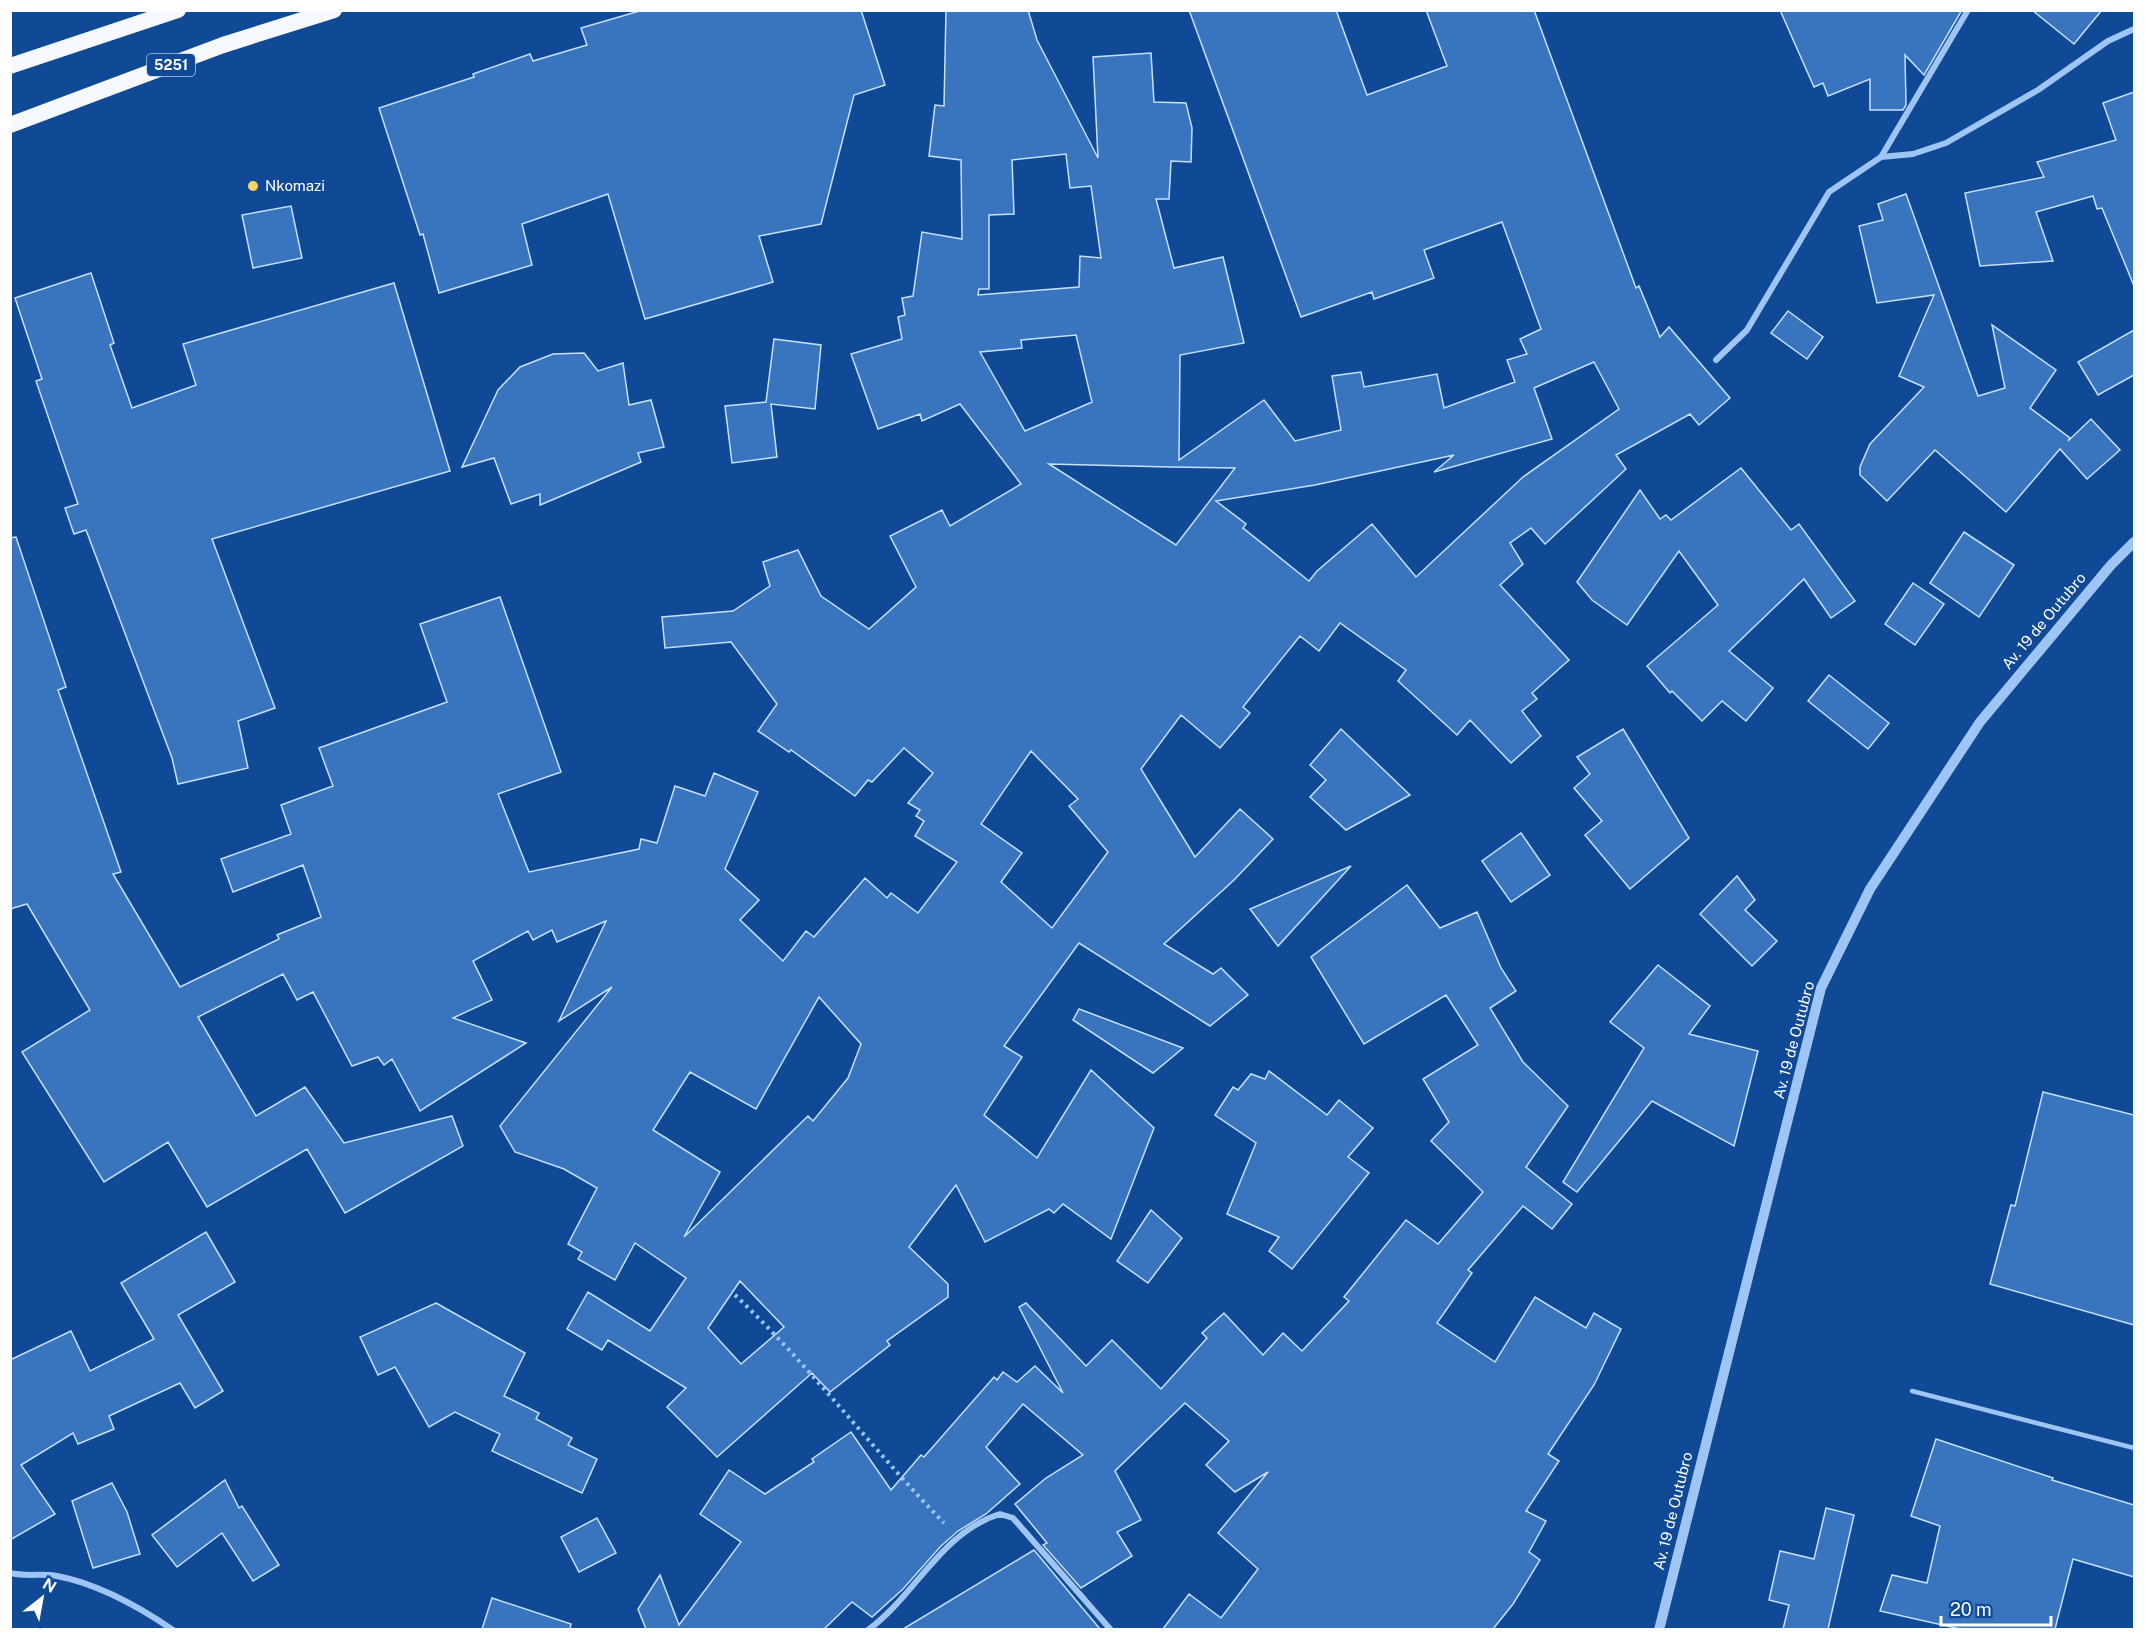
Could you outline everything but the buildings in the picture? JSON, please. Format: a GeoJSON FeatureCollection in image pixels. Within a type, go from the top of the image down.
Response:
{"type":"FeatureCollection","features":[{"type":"Feature","properties":{"kind":"highway"},"geometry":{"type":"LineString","coordinates":[[10,66],[178,10]]}},
{"type":"Feature","properties":{"kind":"highway","name":"5251"},"geometry":{"type":"LineString","coordinates":[[10,125],[223,45],[334,10]]}},
{"type":"Feature","properties":{"kind":"street"},"geometry":{"type":"LineString","coordinates":[[1716,360],[1747,330],[1829,192],[1881,157],[1968,10]]}},
{"type":"Feature","properties":{"kind":"street"},"geometry":{"type":"LineString","coordinates":[[1881,157],[1913,154],[1946,142],[2038,90],[2108,41],[2134,29]]}},
{"type":"Feature","properties":{"kind":"street","name":"Av. 19 de Outubro"},"geometry":{"type":"LineString","coordinates":[[1659,1629],[1821,988],[1870,889],[1980,722],[2111,565],[2134,542]]}},
{"type":"Feature","properties":{"kind":"street"},"geometry":{"type":"LineString","coordinates":[[868,1629],[905,1594],[957,1536],[1000,1514],[1013,1518],[1111,1629]]}},
{"type":"Feature","properties":{"kind":"street"},"geometry":{"type":"LineString","coordinates":[[10,1573],[23,1576],[55,1575],[99,1588],[173,1629]]}},
{"type":"Feature","properties":{"kind":"lane"},"geometry":{"type":"LineString","coordinates":[[1912,1391],[2134,1448]]}},
{"type":"Feature","properties":{"kind":"path"},"geometry":{"type":"LineString","coordinates":[[735,1295],[776,1334],[908,1486],[957,1536]]}},
{"type":"Feature","properties":{"kind":"place","name":"Nkomazi"},"geometry":{"type":"Point","coordinates":[253,186]}}]}
